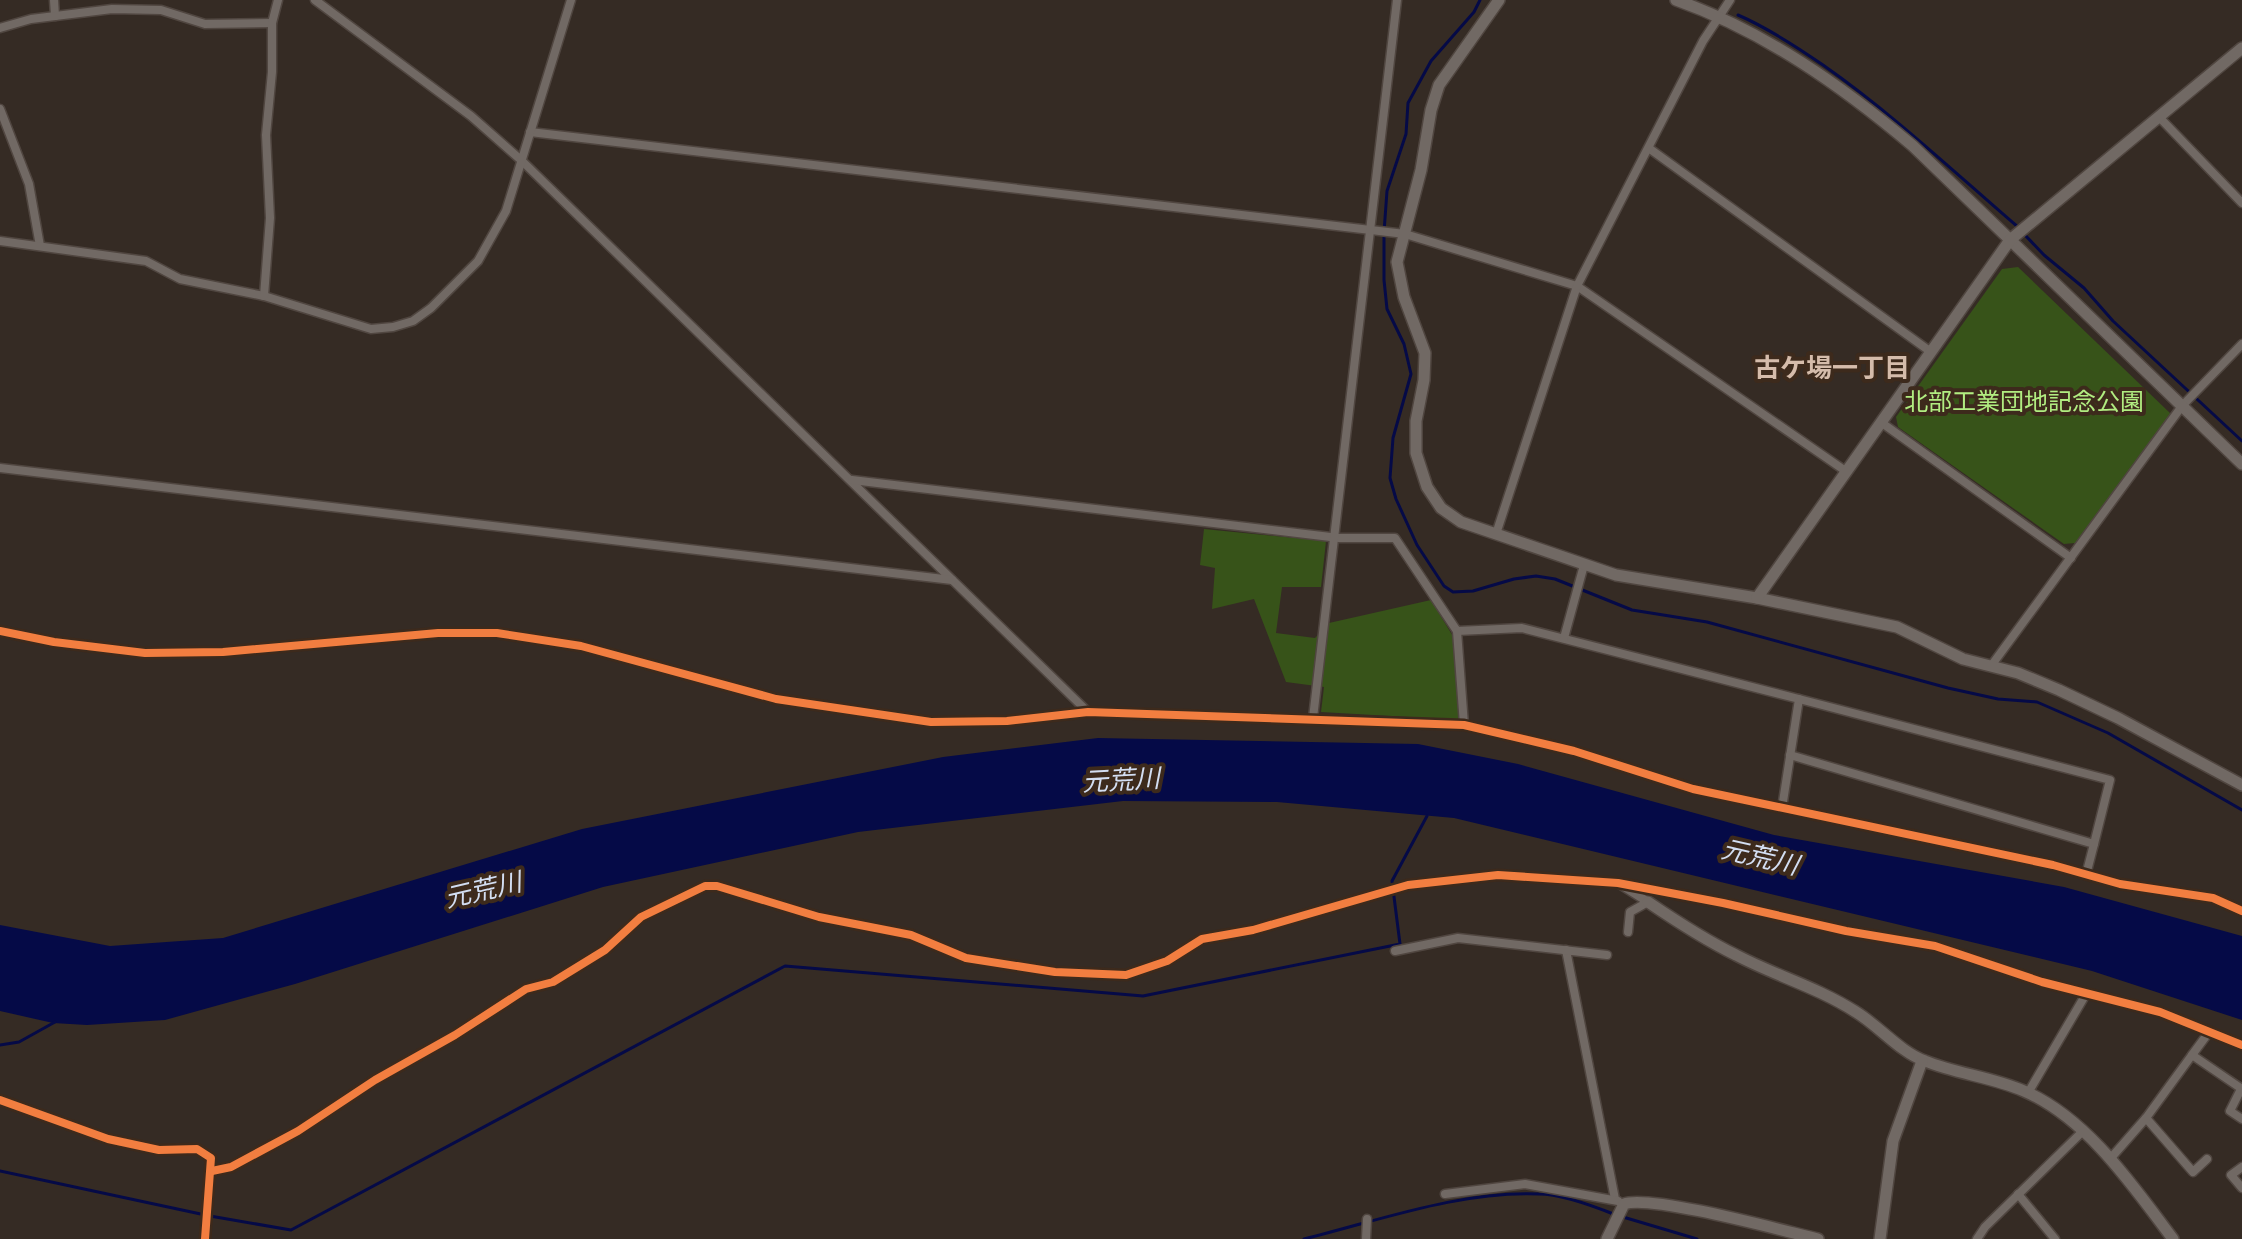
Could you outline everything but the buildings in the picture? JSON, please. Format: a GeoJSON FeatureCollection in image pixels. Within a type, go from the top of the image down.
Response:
{"type":"FeatureCollection","features":[{"type":"Feature","properties":{"kind":"street"},"geometry":{"type":"LineString","coordinates":[[54,0],[55,16]]}},
{"type":"Feature","properties":{"kind":"street"},"geometry":{"type":"LineString","coordinates":[[161,10],[164,0]]}},
{"type":"Feature","properties":{"kind":"street"},"geometry":{"type":"LineString","coordinates":[[264,296],[270,218],[266,135],[272,72],[272,23],[278,0]]}},
{"type":"Feature","properties":{"kind":"street"},"geometry":{"type":"LineString","coordinates":[[315,0],[471,116],[521,160],[1088,712]]}},
{"type":"Feature","properties":{"kind":"street"},"geometry":{"type":"LineString","coordinates":[[0,241],[146,261],[180,279],[264,296],[371,329],[413,321],[431,308],[478,261],[506,211],[571,0]]}},
{"type":"Feature","properties":{"kind":"street"},"geometry":{"type":"LineString","coordinates":[[1313,718],[1397,0]]}},
{"type":"Feature","properties":{"kind":"street"},"geometry":{"type":"LineString","coordinates":[[1499,0],[1439,85],[1397,262],[1404,297],[1425,353],[1424,380],[1416,421],[1416,453],[1427,487],[1441,508],[1461,522],[1616,575],[1757,598],[1897,627],[1950,653],[2018,673],[2059,690],[2242,785]]}},
{"type":"Feature","properties":{"kind":"street"},"geometry":{"type":"LineString","coordinates":[[1676,0],[1775,47],[1846,92],[1913,146],[2242,464]]}},
{"type":"Feature","properties":{"kind":"street"},"geometry":{"type":"LineString","coordinates":[[1496,534],[1577,286],[1717,17],[1730,0]]}},
{"type":"Feature","properties":{"kind":"street"},"geometry":{"type":"LineString","coordinates":[[0,28],[31,19],[112,9],[161,10],[205,24],[272,23]]}},
{"type":"Feature","properties":{"kind":"street"},"geometry":{"type":"LineString","coordinates":[[1757,598],[2010,240],[2242,48]]}},
{"type":"Feature","properties":{"kind":"street"},"geometry":{"type":"LineString","coordinates":[[0,109],[29,184],[40,246]]}},
{"type":"Feature","properties":{"kind":"street"},"geometry":{"type":"LineString","coordinates":[[2160,118],[2242,203]]}},
{"type":"Feature","properties":{"kind":"street"},"geometry":{"type":"LineString","coordinates":[[530,132],[1405,234],[1577,286],[1847,472]]}},
{"type":"Feature","properties":{"kind":"street"},"geometry":{"type":"LineString","coordinates":[[0,145],[12,140]]}},
{"type":"Feature","properties":{"kind":"street"},"geometry":{"type":"LineString","coordinates":[[1650,149],[1931,352]]}},
{"type":"Feature","properties":{"kind":"street"},"geometry":{"type":"LineString","coordinates":[[1991,666],[2182,406],[2242,344]]}},
{"type":"Feature","properties":{"kind":"street"},"geometry":{"type":"LineString","coordinates":[[1882,423],[2071,558]]}},
{"type":"Feature","properties":{"kind":"street"},"geometry":{"type":"LineString","coordinates":[[0,468],[952,580]]}},
{"type":"Feature","properties":{"kind":"street"},"geometry":{"type":"LineString","coordinates":[[852,480],[1334,536],[1395,538],[1457,631],[1464,725]]}},
{"type":"Feature","properties":{"kind":"street"},"geometry":{"type":"LineString","coordinates":[[1564,638],[1584,565]]}},
{"type":"Feature","properties":{"kind":"street"},"geometry":{"type":"LineString","coordinates":[[1457,631],[1522,628],[2110,780],[2086,875]]}},
{"type":"Feature","properties":{"kind":"street"},"geometry":{"type":"LineString","coordinates":[[0,631],[54,642],[145,653],[183,653],[438,633],[497,633],[581,646],[776,699],[931,722],[1007,721],[1088,712],[1464,725],[1574,751],[1693,789],[2053,865],[2120,884],[2213,898],[2242,911]]}},
{"type":"Feature","properties":{"kind":"street"},"geometry":{"type":"LineString","coordinates":[[1782,808],[1799,699]]}},
{"type":"Feature","properties":{"kind":"street"},"geometry":{"type":"LineString","coordinates":[[1790,755],[2094,844]]}},
{"type":"Feature","properties":{"kind":"street"},"geometry":{"type":"LineString","coordinates":[[1618,883],[1737,956],[1799,981],[1856,1012],[1922,1061],[2028,1093],[2043,1101],[2110,1159],[2173,1239]]}},
{"type":"Feature","properties":{"kind":"street"},"geometry":{"type":"LineString","coordinates":[[1628,932],[1630,912],[1648,902]]}},
{"type":"Feature","properties":{"kind":"street"},"geometry":{"type":"LineString","coordinates":[[1395,951],[1458,938],[1607,955]]}},
{"type":"Feature","properties":{"kind":"street"},"geometry":{"type":"LineString","coordinates":[[1566,950],[1620,1202],[1607,1239]]}},
{"type":"Feature","properties":{"kind":"street"},"geometry":{"type":"LineString","coordinates":[[2028,1093],[2086,994]]}},
{"type":"Feature","properties":{"kind":"street"},"geometry":{"type":"LineString","coordinates":[[2110,1159],[2146,1118],[2209,1032]]}},
{"type":"Feature","properties":{"kind":"street"},"geometry":{"type":"LineString","coordinates":[[2192,1055],[2242,1089],[2230,1111],[2242,1119]]}},
{"type":"Feature","properties":{"kind":"street"},"geometry":{"type":"LineString","coordinates":[[1880,1239],[1893,1141],[1922,1061]]}},
{"type":"Feature","properties":{"kind":"street"},"geometry":{"type":"LineString","coordinates":[[2146,1118],[2193,1172],[2207,1159]]}},
{"type":"Feature","properties":{"kind":"street"},"geometry":{"type":"LineString","coordinates":[[1977,1239],[1985,1227],[2082,1132]]}},
{"type":"Feature","properties":{"kind":"street"},"geometry":{"type":"LineString","coordinates":[[2242,1167],[2231,1175],[2242,1188]]}},
{"type":"Feature","properties":{"kind":"street"},"geometry":{"type":"LineString","coordinates":[[1445,1194],[1525,1184],[1620,1202],[1659,1203],[1818,1239]]}},
{"type":"Feature","properties":{"kind":"street"},"geometry":{"type":"LineString","coordinates":[[2018,1194],[2055,1239]]}},
{"type":"Feature","properties":{"kind":"street"},"geometry":{"type":"LineString","coordinates":[[1366,1239],[1367,1219]]}},
{"type":"Feature","properties":{"kind":"green space","name":"北部工業団地記念公園"},"geometry":{"type":"Polygon","coordinates":[[[2018,267],[2171,414],[2075,543],[2064,544],[1898,427],[1896,417],[2002,269],[2018,267]]]}},
{"type":"Feature","properties":{"kind":"green space"},"geometry":{"type":"Polygon","coordinates":[[[1204,529],[1326,541],[1321,587],[1282,587],[1276,633],[1315,638],[1329,623],[1431,600],[1454,638],[1461,720],[1321,712],[1324,687],[1286,682],[1254,599],[1212,609],[1215,568],[1200,565],[1204,529]]]}},
{"type":"Feature","properties":{"kind":"water","name":"元荒川"},"geometry":{"type":"Polygon","coordinates":[[[1098,738],[1418,744],[1518,764],[1774,835],[2064,887],[2242,936],[2242,1020],[2092,971],[1454,818],[1277,802],[1123,801],[858,832],[603,887],[295,984],[165,1020],[87,1025],[53,1023],[0,1011],[0,925],[110,946],[223,938],[582,829],[943,757],[1098,738]]]}},
{"type":"Feature","properties":{"kind":"waterway"},"geometry":{"type":"LineString","coordinates":[[1480,0],[1474,12],[1431,61],[1408,103],[1406,134],[1387,191],[1384,232],[1387,309],[1404,344],[1411,374],[1393,438],[1390,478],[1417,545],[1444,586],[1453,592],[1473,591],[1514,579],[1536,576],[1555,579],[1632,610],[1707,622],[1948,688],[1998,699],[2037,702],[2108,733],[2242,810]]}},
{"type":"Feature","properties":{"kind":"waterway"},"geometry":{"type":"LineString","coordinates":[[1738,15],[1782,38],[1849,84],[1899,123],[2018,227]]}},
{"type":"Feature","properties":{"kind":"waterway"},"geometry":{"type":"LineString","coordinates":[[2023,233],[2242,441]]}},
{"type":"Feature","properties":{"kind":"waterway"},"geometry":{"type":"LineString","coordinates":[[0,1171],[291,1230],[785,966],[1143,996],[1400,944],[1392,881],[1427,816]]}},
{"type":"Feature","properties":{"kind":"waterway"},"geometry":{"type":"LineString","coordinates":[[0,1045],[19,1042],[55,1022]]}},
{"type":"Feature","properties":{"kind":"waterway"},"geometry":{"type":"LineString","coordinates":[[1304,1239],[1420,1208],[1509,1194],[1557,1196],[1616,1215]]}},
{"type":"Feature","properties":{"kind":"waterway"},"geometry":{"type":"LineString","coordinates":[[1623,1217],[1697,1239]]}},
{"type":"Feature","properties":{"kind":"cycle path"},"geometry":{"type":"LineString","coordinates":[[0,631],[54,642],[145,653],[223,652],[438,633],[497,633],[581,646],[776,699],[931,722],[1007,721],[1088,712],[1464,725],[1574,751],[1693,789],[2053,865],[2120,884],[2213,898],[2242,911]]}},
{"type":"Feature","properties":{"kind":"cycle path"},"geometry":{"type":"LineString","coordinates":[[212,1171],[231,1167],[298,1131],[375,1080],[455,1035],[526,989],[553,982],[605,950],[641,917],[705,886],[717,886],[819,917],[911,935],[966,958],[1055,972],[1126,975],[1167,961],[1202,939],[1253,930],[1408,885],[1498,875],[1618,883],[1846,931],[1935,946],[2042,982],[2160,1012],[2242,1045]]}},
{"type":"Feature","properties":{"kind":"cycle path"},"geometry":{"type":"LineString","coordinates":[[0,1100],[108,1139],[159,1150],[197,1149],[211,1158],[205,1239]]}},
{"type":"Feature","properties":{"kind":"district","name":"古ケ場一丁目"},"geometry":{"type":"Point","coordinates":[1832,368]}}]}
